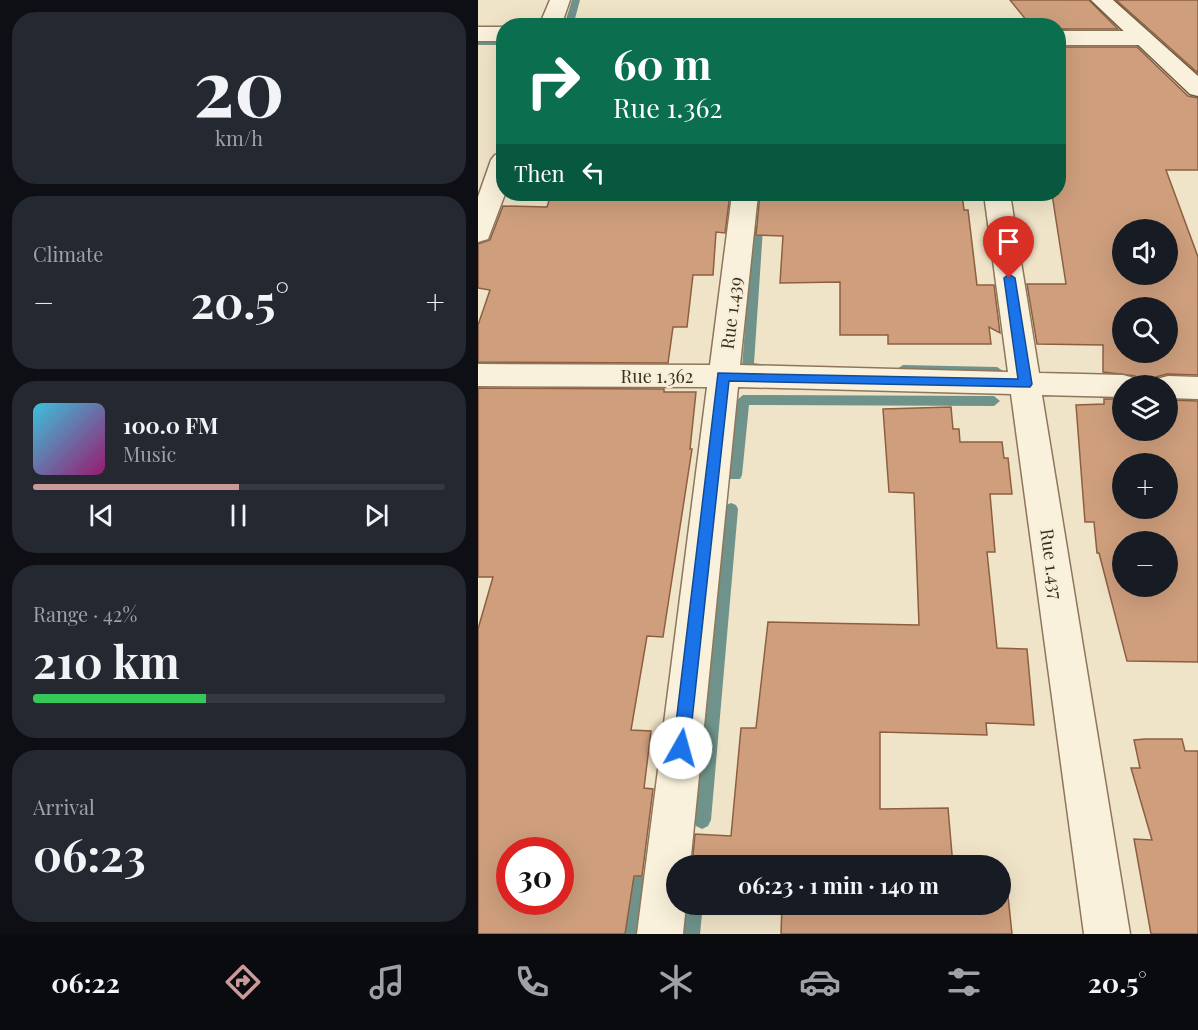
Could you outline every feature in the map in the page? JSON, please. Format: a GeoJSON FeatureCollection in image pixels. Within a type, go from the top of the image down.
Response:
{"type":"FeatureCollection","features":[{"type":"Feature","properties":{"kind":"street"},"geometry":{"type":"LineString","coordinates":[[553,18],[560,0]]}},
{"type":"Feature","properties":{"kind":"street"},"geometry":{"type":"LineString","coordinates":[[1101,0],[1194,84]]}},
{"type":"Feature","properties":{"kind":"street"},"geometry":{"type":"LineString","coordinates":[[478,34],[496,34]]}},
{"type":"Feature","properties":{"kind":"street"},"geometry":{"type":"LineString","coordinates":[[1066,38],[1142,38]]}},
{"type":"Feature","properties":{"kind":"street"},"geometry":{"type":"LineString","coordinates":[[478,233],[496,182]]}},
{"type":"Feature","properties":{"kind":"street","name":"Rue 1.439"},"geometry":{"type":"LineString","coordinates":[[660,934],[744,201]]}},
{"type":"Feature","properties":{"kind":"street","name":"Rue 1.437"},"geometry":{"type":"LineString","coordinates":[[998,201],[1107,934]]}},
{"type":"Feature","properties":{"kind":"street","name":"Rue 1.362"},"geometry":{"type":"LineString","coordinates":[[478,375],[723,376],[1112,386]]}},
{"type":"Feature","properties":{"kind":"street"},"geometry":{"type":"LineString","coordinates":[[1178,387],[1198,388]]}},
{"type":"Feature","properties":{"kind":"building"},"geometry":{"type":"Polygon","coordinates":[[[1010,0],[1089,0],[1118,29],[1066,29],[1066,18],[1025,18],[1010,0]]]}},
{"type":"Feature","properties":{"kind":"building"},"geometry":{"type":"Polygon","coordinates":[[[1116,0],[1198,0],[1198,73],[1151,31],[1116,0]]]}},
{"type":"Feature","properties":{"kind":"building"},"geometry":{"type":"Polygon","coordinates":[[[1066,47],[1137,47],[1188,96],[1198,98],[1198,170],[1166,170],[1198,257],[1198,375],[1127,375],[1103,372],[1103,345],[1037,344],[1027,284],[1066,284],[1053,201],[1066,201],[1066,47]]]}},
{"type":"Feature","properties":{"kind":"building"},"geometry":{"type":"Polygon","coordinates":[[[549,201],[729,201],[725,233],[716,232],[713,275],[693,275],[687,327],[673,327],[668,363],[478,362],[478,325],[490,290],[478,288],[478,244],[490,240],[503,206],[547,207],[549,201]]]}},
{"type":"Feature","properties":{"kind":"building"},"geometry":{"type":"Polygon","coordinates":[[[759,201],[963,201],[964,210],[968,210],[977,285],[994,285],[1000,333],[989,327],[991,344],[888,344],[888,335],[840,335],[840,282],[780,283],[783,236],[756,235],[759,201]]]}},
{"type":"Feature","properties":{"kind":"building"},"geometry":{"type":"Polygon","coordinates":[[[478,388],[664,389],[664,392],[696,392],[690,449],[692,449],[663,637],[647,636],[631,730],[651,731],[644,788],[653,789],[642,876],[634,876],[625,934],[478,934],[478,629],[493,577],[478,577],[478,388]]]}},
{"type":"Feature","properties":{"kind":"building"},"geometry":{"type":"Polygon","coordinates":[[[1104,399],[1112,399],[1112,441],[1178,441],[1178,400],[1198,401],[1198,662],[1127,661],[1099,553],[1097,553],[1094,522],[1085,522],[1076,405],[1104,404],[1104,399]]]}},
{"type":"Feature","properties":{"kind":"building"},"geometry":{"type":"Polygon","coordinates":[[[951,407],[953,429],[959,429],[960,442],[1002,442],[1004,458],[1008,458],[1012,494],[990,494],[995,552],[987,552],[997,648],[1027,649],[1034,725],[986,723],[987,735],[880,732],[880,809],[948,808],[952,855],[693,855],[695,834],[731,836],[741,728],[756,728],[768,622],[919,625],[914,493],[889,492],[883,409],[951,407]]]}},
{"type":"Feature","properties":{"kind":"building"},"geometry":{"type":"Polygon","coordinates":[[[1182,739],[1185,751],[1198,751],[1198,934],[1151,934],[1134,839],[1152,840],[1131,768],[1140,768],[1134,740],[1182,739]]]}},
{"type":"Feature","properties":{"kind":"building"},"geometry":{"type":"Polygon","coordinates":[[[782,915],[1010,915],[1012,934],[781,934],[782,915]]]}},
{"type":"Feature","properties":{"kind":"waterway"},"geometry":{"type":"LineString","coordinates":[[570,18],[576,0]]}},
{"type":"Feature","properties":{"kind":"waterway"},"geometry":{"type":"LineString","coordinates":[[478,42],[496,42]]}},
{"type":"Feature","properties":{"kind":"waterway"},"geometry":{"type":"LineString","coordinates":[[758,229],[748,367],[763,368]]}},
{"type":"Feature","properties":{"kind":"waterway"},"geometry":{"type":"LineString","coordinates":[[478,364],[554,364]]}},
{"type":"Feature","properties":{"kind":"waterway"},"geometry":{"type":"LineString","coordinates":[[903,369],[997,371]]}},
{"type":"Feature","properties":{"kind":"waterway"},"geometry":{"type":"LineString","coordinates":[[735,475],[743,400],[994,401]]}},
{"type":"Feature","properties":{"kind":"waterway"},"geometry":{"type":"LineString","coordinates":[[702,820],[731,509]]}},
{"type":"Feature","properties":{"kind":"waterway"},"geometry":{"type":"LineString","coordinates":[[631,934],[639,884]]}},
{"type":"Feature","properties":{"kind":"waterway"},"geometry":{"type":"LineString","coordinates":[[691,934],[693,915]]}},
{"type":"Feature","properties":{"kind":"route"},"geometry":{"type":"LineString","coordinates":[[681,748],[723,376],[1025,384],[1009,278]]}}]}
